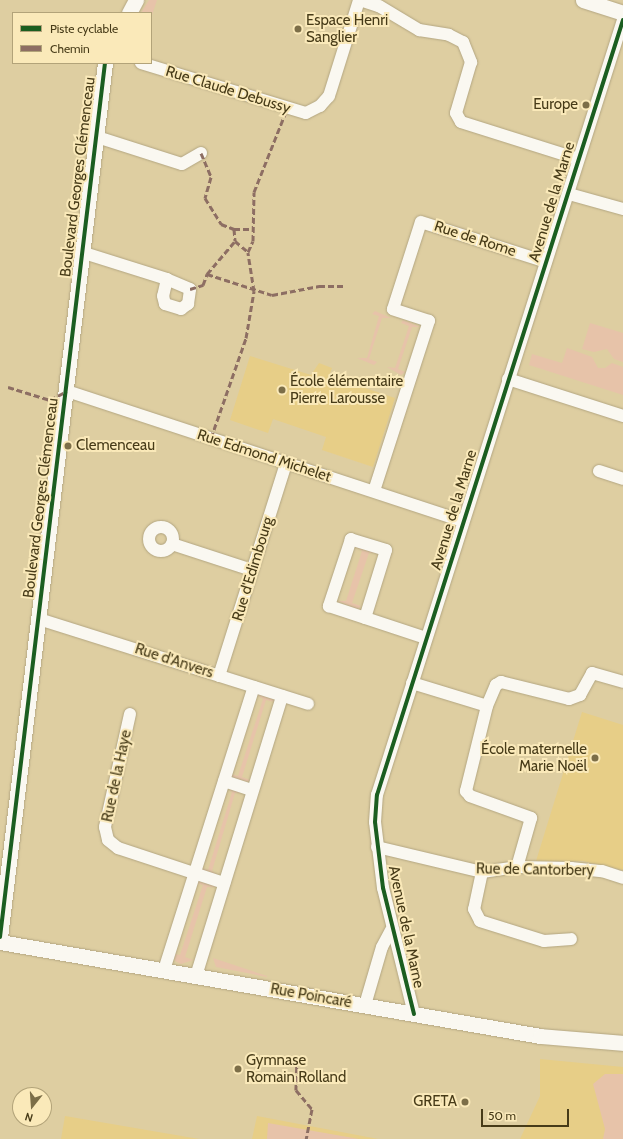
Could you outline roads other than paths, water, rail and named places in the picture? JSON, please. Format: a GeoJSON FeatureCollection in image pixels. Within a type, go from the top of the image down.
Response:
{"type":"FeatureCollection","features":[{"type":"Feature","properties":{"kind":"street"},"geometry":{"type":"LineString","coordinates":[[130,12],[136,0]]}},
{"type":"Feature","properties":{"kind":"street"},"geometry":{"type":"LineString","coordinates":[[360,0],[379,6],[419,30],[449,35],[463,42],[472,62],[456,118],[578,159]]}},
{"type":"Feature","properties":{"kind":"street","name":"Rue Claude Debussy"},"geometry":{"type":"LineString","coordinates":[[144,64],[306,113],[315,109],[329,96],[360,0]]}},
{"type":"Feature","properties":{"kind":"street"},"geometry":{"type":"LineString","coordinates":[[586,0],[623,13]]}},
{"type":"Feature","properties":{"kind":"street","name":"Avenue de la Marne"},"geometry":{"type":"LineString","coordinates":[[414,1014],[392,930],[376,846],[377,795],[462,521],[569,194],[578,159],[623,20]]}},
{"type":"Feature","properties":{"kind":"street","name":"Boulevard Georges Clémenceau"},"geometry":{"type":"LineString","coordinates":[[0,937],[67,391],[65,377],[94,136],[105,64]]}},
{"type":"Feature","properties":{"kind":"street"},"geometry":{"type":"LineString","coordinates":[[94,136],[182,164],[201,153]]}},
{"type":"Feature","properties":{"kind":"street"},"geometry":{"type":"LineString","coordinates":[[569,194],[623,209]]}},
{"type":"Feature","properties":{"kind":"street","name":"Rue de Rome"},"geometry":{"type":"LineString","coordinates":[[374,491],[429,321],[393,309],[421,222],[546,262]]}},
{"type":"Feature","properties":{"kind":"street"},"geometry":{"type":"LineString","coordinates":[[81,252],[167,279]]}},
{"type":"Feature","properties":{"kind":"street"},"geometry":{"type":"LineString","coordinates":[[508,379],[623,416]]}},
{"type":"Feature","properties":{"kind":"street","name":"Rue Edmond Michelet"},"geometry":{"type":"LineString","coordinates":[[67,391],[462,521]]}},
{"type":"Feature","properties":{"kind":"street","name":"Rue d'Edimbourg"},"geometry":{"type":"LineString","coordinates":[[220,676],[286,463]]}},
{"type":"Feature","properties":{"kind":"street"},"geometry":{"type":"LineString","coordinates":[[599,471],[623,479]]}},
{"type":"Feature","properties":{"kind":"street"},"geometry":{"type":"LineString","coordinates":[[365,618],[386,550],[351,539],[329,606],[365,618],[426,638]]}},
{"type":"Feature","properties":{"kind":"street"},"geometry":{"type":"LineString","coordinates":[[172,544],[252,570]]}},
{"type":"Feature","properties":{"kind":"street","name":"Rue d'Anvers"},"geometry":{"type":"LineString","coordinates":[[39,619],[308,704]]}},
{"type":"Feature","properties":{"kind":"street"},"geometry":{"type":"LineString","coordinates":[[517,867],[531,818],[470,796],[466,791],[487,706],[496,685],[501,682],[569,699],[580,696],[592,673],[623,682]]}},
{"type":"Feature","properties":{"kind":"street"},"geometry":{"type":"LineString","coordinates":[[412,683],[487,706]]}},
{"type":"Feature","properties":{"kind":"street"},"geometry":{"type":"LineString","coordinates":[[164,970],[254,687]]}},
{"type":"Feature","properties":{"kind":"street"},"geometry":{"type":"LineString","coordinates":[[196,976],[282,696]]}},
{"type":"Feature","properties":{"kind":"street","name":"Rue de la Haye"},"geometry":{"type":"LineString","coordinates":[[130,714],[105,827],[108,840],[118,848],[224,883]]}},
{"type":"Feature","properties":{"kind":"street"},"geometry":{"type":"LineString","coordinates":[[224,781],[252,790]]}},
{"type":"Feature","properties":{"kind":"street","name":"Rue de Cantorbery"},"geometry":{"type":"LineString","coordinates":[[376,846],[482,872],[517,867],[602,871],[623,878]]}},
{"type":"Feature","properties":{"kind":"street"},"geometry":{"type":"LineString","coordinates":[[482,872],[474,909],[480,921],[544,941],[571,939]]}},
{"type":"Feature","properties":{"kind":"street","name":"Avenue de la Marne"},"geometry":{"type":"LineString","coordinates":[[365,1005],[382,947],[392,930]]}},
{"type":"Feature","properties":{"kind":"street","name":"Rue Poincaré"},"geometry":{"type":"LineString","coordinates":[[0,942],[540,1036],[623,1043]]}},
{"type":"Feature","properties":{"kind":"place","name":"Espace Henri Sanglier"},"geometry":{"type":"Point","coordinates":[298,29]}},
{"type":"Feature","properties":{"kind":"place","name":"Europe"},"geometry":{"type":"Point","coordinates":[586,105]}},
{"type":"Feature","properties":{"kind":"place","name":"École élémentaire Pierre Larousse"},"geometry":{"type":"Point","coordinates":[282,390]}},
{"type":"Feature","properties":{"kind":"place","name":"Clemenceau"},"geometry":{"type":"Point","coordinates":[68,446]}},
{"type":"Feature","properties":{"kind":"place","name":"École maternelle Marie Noël"},"geometry":{"type":"Point","coordinates":[595,758]}},
{"type":"Feature","properties":{"kind":"place","name":"Gymnase Romain Rolland"},"geometry":{"type":"Point","coordinates":[238,1069]}},
{"type":"Feature","properties":{"kind":"place","name":"GRETA"},"geometry":{"type":"Point","coordinates":[465,1102]}}]}
